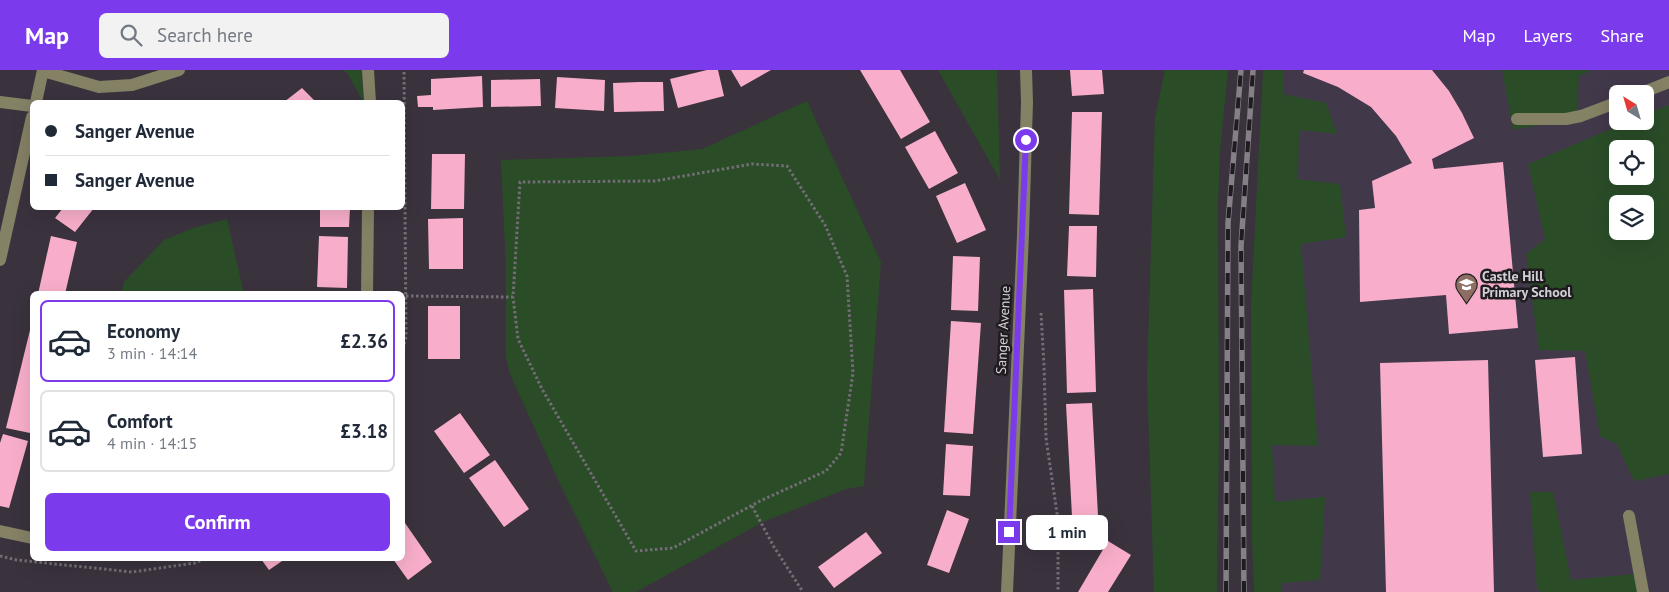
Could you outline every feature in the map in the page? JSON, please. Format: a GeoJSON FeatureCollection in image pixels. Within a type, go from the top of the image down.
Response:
{"type":"FeatureCollection","features":[{"type":"Feature","properties":{"kind":"street"},"geometry":{"type":"LineString","coordinates":[[36,100],[43,70],[99,87],[132,85],[179,70]]}},
{"type":"Feature","properties":{"kind":"street"},"geometry":{"type":"LineString","coordinates":[[368,70],[370,100]]}},
{"type":"Feature","properties":{"kind":"street","name":"Sanger Avenue"},"geometry":{"type":"LineString","coordinates":[[1007,592],[1023,216],[1027,102],[1026,70]]}},
{"type":"Feature","properties":{"kind":"street"},"geometry":{"type":"LineString","coordinates":[[1654,88],[1669,82]]}},
{"type":"Feature","properties":{"kind":"street"},"geometry":{"type":"LineString","coordinates":[[0,102],[30,106]]}},
{"type":"Feature","properties":{"kind":"street"},"geometry":{"type":"LineString","coordinates":[[1517,118],[1566,119],[1581,116],[1609,105]]}},
{"type":"Feature","properties":{"kind":"street"},"geometry":{"type":"LineString","coordinates":[[0,260],[30,126]]}},
{"type":"Feature","properties":{"kind":"street"},"geometry":{"type":"LineString","coordinates":[[367,291],[368,210]]}},
{"type":"Feature","properties":{"kind":"street"},"geometry":{"type":"LineString","coordinates":[[1629,516],[1643,592]]}},
{"type":"Feature","properties":{"kind":"street"},"geometry":{"type":"LineString","coordinates":[[0,531],[30,538]]}},
{"type":"Feature","properties":{"kind":"path"},"geometry":{"type":"LineString","coordinates":[[404,70],[404,100]]}},
{"type":"Feature","properties":{"kind":"path"},"geometry":{"type":"LineString","coordinates":[[752,164],[787,166],[825,224],[847,276],[853,373],[841,453],[826,471],[752,506],[672,548],[636,552],[542,389],[518,339],[513,297],[520,182],[655,181],[752,164]]}},
{"type":"Feature","properties":{"kind":"path"},"geometry":{"type":"LineString","coordinates":[[405,183],[405,340]]}},
{"type":"Feature","properties":{"kind":"path"},"geometry":{"type":"LineString","coordinates":[[406,296],[513,297]]}},
{"type":"Feature","properties":{"kind":"path"},"geometry":{"type":"LineString","coordinates":[[1040,306],[1046,438],[1058,520],[1058,592]]}},
{"type":"Feature","properties":{"kind":"path"},"geometry":{"type":"LineString","coordinates":[[752,506],[774,547],[803,592]]}},
{"type":"Feature","properties":{"kind":"path"},"geometry":{"type":"LineString","coordinates":[[0,556],[17,560],[132,572],[196,564],[201,561]]}},
{"type":"Feature","properties":{"kind":"shaded area","name":"Castle Hill Primary School"},"geometry":{"type":"Polygon","coordinates":[[[1265,70],[1543,70],[1552,89],[1591,70],[1669,70],[1669,592],[1265,592],[1265,70]]]}},
{"type":"Feature","properties":{"kind":"green space"},"geometry":{"type":"Polygon","coordinates":[[[342,70],[362,70],[363,100],[362,100],[348,74],[342,70]]]}},
{"type":"Feature","properties":{"kind":"green space"},"geometry":{"type":"Polygon","coordinates":[[[938,70],[997,70],[1000,180],[938,70]]]}},
{"type":"Feature","properties":{"kind":"green space"},"geometry":{"type":"Polygon","coordinates":[[[1165,70],[1228,70],[1220,151],[1218,203],[1219,430],[1217,592],[1154,592],[1147,377],[1155,117],[1165,70]]]}},
{"type":"Feature","properties":{"kind":"green space"},"geometry":{"type":"Polygon","coordinates":[[[1263,70],[1284,70],[1283,94],[1326,103],[1337,134],[1299,130],[1298,179],[1340,184],[1346,237],[1301,244],[1318,446],[1272,445],[1275,502],[1325,497],[1320,580],[1282,583],[1282,592],[1254,592],[1252,541],[1251,304],[1263,70]]]}},
{"type":"Feature","properties":{"kind":"green space"},"geometry":{"type":"Polygon","coordinates":[[[1502,70],[1591,70],[1579,76],[1576,119],[1513,130],[1502,70]]]}},
{"type":"Feature","properties":{"kind":"green space"},"geometry":{"type":"Polygon","coordinates":[[[807,101],[881,262],[864,486],[846,489],[763,522],[636,592],[613,592],[559,482],[510,374],[506,358],[506,269],[501,160],[631,156],[702,149],[807,101]]]}},
{"type":"Feature","properties":{"kind":"green space"},"geometry":{"type":"Polygon","coordinates":[[[1669,105],[1669,474],[1634,481],[1617,444],[1600,436],[1585,351],[1539,350],[1526,254],[1545,239],[1528,164],[1609,130],[1654,130],[1654,111],[1669,105]]]}},
{"type":"Feature","properties":{"kind":"green space"},"geometry":{"type":"Polygon","coordinates":[[[227,219],[243,291],[122,291],[124,282],[164,240],[193,228],[227,219]]]}},
{"type":"Feature","properties":{"kind":"green space"},"geometry":{"type":"Polygon","coordinates":[[[1530,492],[1553,492],[1571,580],[1635,574],[1640,592],[1542,592],[1537,589],[1530,492]]]}},
{"type":"Feature","properties":{"kind":"building"},"geometry":{"type":"Polygon","coordinates":[[[707,70],[718,70],[724,96],[678,108],[670,79],[707,70]]]}},
{"type":"Feature","properties":{"kind":"building"},"geometry":{"type":"Polygon","coordinates":[[[731,70],[771,70],[741,87],[731,70]]]}},
{"type":"Feature","properties":{"kind":"building"},"geometry":{"type":"Polygon","coordinates":[[[860,70],[900,70],[930,122],[901,139],[860,70]]]}},
{"type":"Feature","properties":{"kind":"building"},"geometry":{"type":"Polygon","coordinates":[[[1070,70],[1102,70],[1104,94],[1072,96],[1070,70]]]}},
{"type":"Feature","properties":{"kind":"building"},"geometry":{"type":"Polygon","coordinates":[[[1304,70],[1432,70],[1449,91],[1474,138],[1432,159],[1434,169],[1503,162],[1518,328],[1449,334],[1446,295],[1360,302],[1359,210],[1375,208],[1372,181],[1412,163],[1396,136],[1371,107],[1338,87],[1303,73],[1304,70]]]}},
{"type":"Feature","properties":{"kind":"building"},"geometry":{"type":"Polygon","coordinates":[[[482,76],[483,107],[433,110],[433,107],[418,107],[417,96],[431,95],[431,79],[482,76]]]}},
{"type":"Feature","properties":{"kind":"building"},"geometry":{"type":"Polygon","coordinates":[[[557,77],[605,80],[604,111],[555,108],[557,77]]]}},
{"type":"Feature","properties":{"kind":"building"},"geometry":{"type":"Polygon","coordinates":[[[540,79],[541,106],[491,107],[491,80],[540,79]]]}},
{"type":"Feature","properties":{"kind":"building"},"geometry":{"type":"Polygon","coordinates":[[[663,82],[664,111],[614,112],[613,83],[663,82]]]}},
{"type":"Feature","properties":{"kind":"building"},"geometry":{"type":"Polygon","coordinates":[[[302,88],[314,100],[287,100],[302,88]]]}},
{"type":"Feature","properties":{"kind":"building"},"geometry":{"type":"Polygon","coordinates":[[[1072,112],[1102,112],[1099,215],[1069,214],[1072,112]]]}},
{"type":"Feature","properties":{"kind":"building"},"geometry":{"type":"Polygon","coordinates":[[[935,131],[958,173],[929,189],[905,147],[935,131]]]}},
{"type":"Feature","properties":{"kind":"building"},"geometry":{"type":"Polygon","coordinates":[[[432,154],[465,154],[464,209],[431,209],[432,154]]]}},
{"type":"Feature","properties":{"kind":"building"},"geometry":{"type":"Polygon","coordinates":[[[965,183],[986,230],[957,243],[936,196],[965,183]]]}},
{"type":"Feature","properties":{"kind":"building"},"geometry":{"type":"Polygon","coordinates":[[[61,210],[92,210],[75,232],[55,218],[61,210]]]}},
{"type":"Feature","properties":{"kind":"building"},"geometry":{"type":"Polygon","coordinates":[[[320,210],[350,210],[349,227],[320,227],[320,210]]]}},
{"type":"Feature","properties":{"kind":"building"},"geometry":{"type":"Polygon","coordinates":[[[463,218],[463,269],[429,269],[428,219],[463,218]]]}},
{"type":"Feature","properties":{"kind":"building"},"geometry":{"type":"Polygon","coordinates":[[[1069,226],[1097,226],[1096,277],[1067,276],[1069,226]]]}},
{"type":"Feature","properties":{"kind":"building"},"geometry":{"type":"Polygon","coordinates":[[[51,236],[77,242],[66,291],[39,291],[51,236]]]}},
{"type":"Feature","properties":{"kind":"building"},"geometry":{"type":"Polygon","coordinates":[[[319,236],[348,237],[347,288],[317,287],[319,236]]]}},
{"type":"Feature","properties":{"kind":"building"},"geometry":{"type":"Polygon","coordinates":[[[953,256],[980,257],[978,311],[951,310],[953,256]]]}},
{"type":"Feature","properties":{"kind":"building"},"geometry":{"type":"Polygon","coordinates":[[[1093,289],[1096,392],[1067,393],[1064,290],[1093,289]]]}},
{"type":"Feature","properties":{"kind":"building"},"geometry":{"type":"Polygon","coordinates":[[[428,306],[460,306],[460,359],[428,359],[428,306]]]}},
{"type":"Feature","properties":{"kind":"building"},"geometry":{"type":"Polygon","coordinates":[[[951,321],[981,323],[973,434],[944,432],[951,321]]]}},
{"type":"Feature","properties":{"kind":"building"},"geometry":{"type":"Polygon","coordinates":[[[30,330],[30,433],[6,428],[30,330]]]}},
{"type":"Feature","properties":{"kind":"building"},"geometry":{"type":"Polygon","coordinates":[[[1575,357],[1582,454],[1543,457],[1535,360],[1575,357]]]}},
{"type":"Feature","properties":{"kind":"building"},"geometry":{"type":"Polygon","coordinates":[[[1488,360],[1494,592],[1386,592],[1380,363],[1488,360]]]}},
{"type":"Feature","properties":{"kind":"building"},"geometry":{"type":"Polygon","coordinates":[[[1092,403],[1099,534],[1073,535],[1066,404],[1092,403]]]}},
{"type":"Feature","properties":{"kind":"building"},"geometry":{"type":"Polygon","coordinates":[[[460,413],[490,455],[464,473],[434,431],[460,413]]]}},
{"type":"Feature","properties":{"kind":"building"},"geometry":{"type":"Polygon","coordinates":[[[3,434],[28,441],[9,508],[0,506],[0,443],[3,434]]]}},
{"type":"Feature","properties":{"kind":"building"},"geometry":{"type":"Polygon","coordinates":[[[946,444],[973,446],[970,496],[943,495],[946,444]]]}},
{"type":"Feature","properties":{"kind":"building"},"geometry":{"type":"Polygon","coordinates":[[[495,460],[529,509],[504,527],[469,478],[495,460]]]}},
{"type":"Feature","properties":{"kind":"building"},"geometry":{"type":"Polygon","coordinates":[[[947,510],[969,519],[949,573],[927,565],[947,510]]]}},
{"type":"Feature","properties":{"kind":"building"},"geometry":{"type":"Polygon","coordinates":[[[405,523],[432,562],[408,580],[394,561],[405,561],[405,523]]]}},
{"type":"Feature","properties":{"kind":"building"},"geometry":{"type":"Polygon","coordinates":[[[866,532],[882,553],[834,588],[818,567],[866,532]]]}},
{"type":"Feature","properties":{"kind":"building"},"geometry":{"type":"Polygon","coordinates":[[[1108,541],[1131,555],[1108,592],[1078,592],[1108,541]]]}},
{"type":"Feature","properties":{"kind":"building"},"geometry":{"type":"Polygon","coordinates":[[[262,561],[282,561],[269,570],[262,561]]]}},
{"type":"Feature","properties":{"kind":"railway"},"geometry":{"type":"LineString","coordinates":[[1226,592],[1228,223],[1241,70]]}},
{"type":"Feature","properties":{"kind":"railway"},"geometry":{"type":"LineString","coordinates":[[1244,592],[1241,246],[1253,70]]}},
{"type":"Feature","properties":{"kind":"place","name":"Castle Hill Primary School"},"geometry":{"type":"Point","coordinates":[1466,303]}},
{"type":"Feature","properties":{"kind":"route"},"geometry":{"type":"LineString","coordinates":[[1009,532],[1026,140]]}}]}
